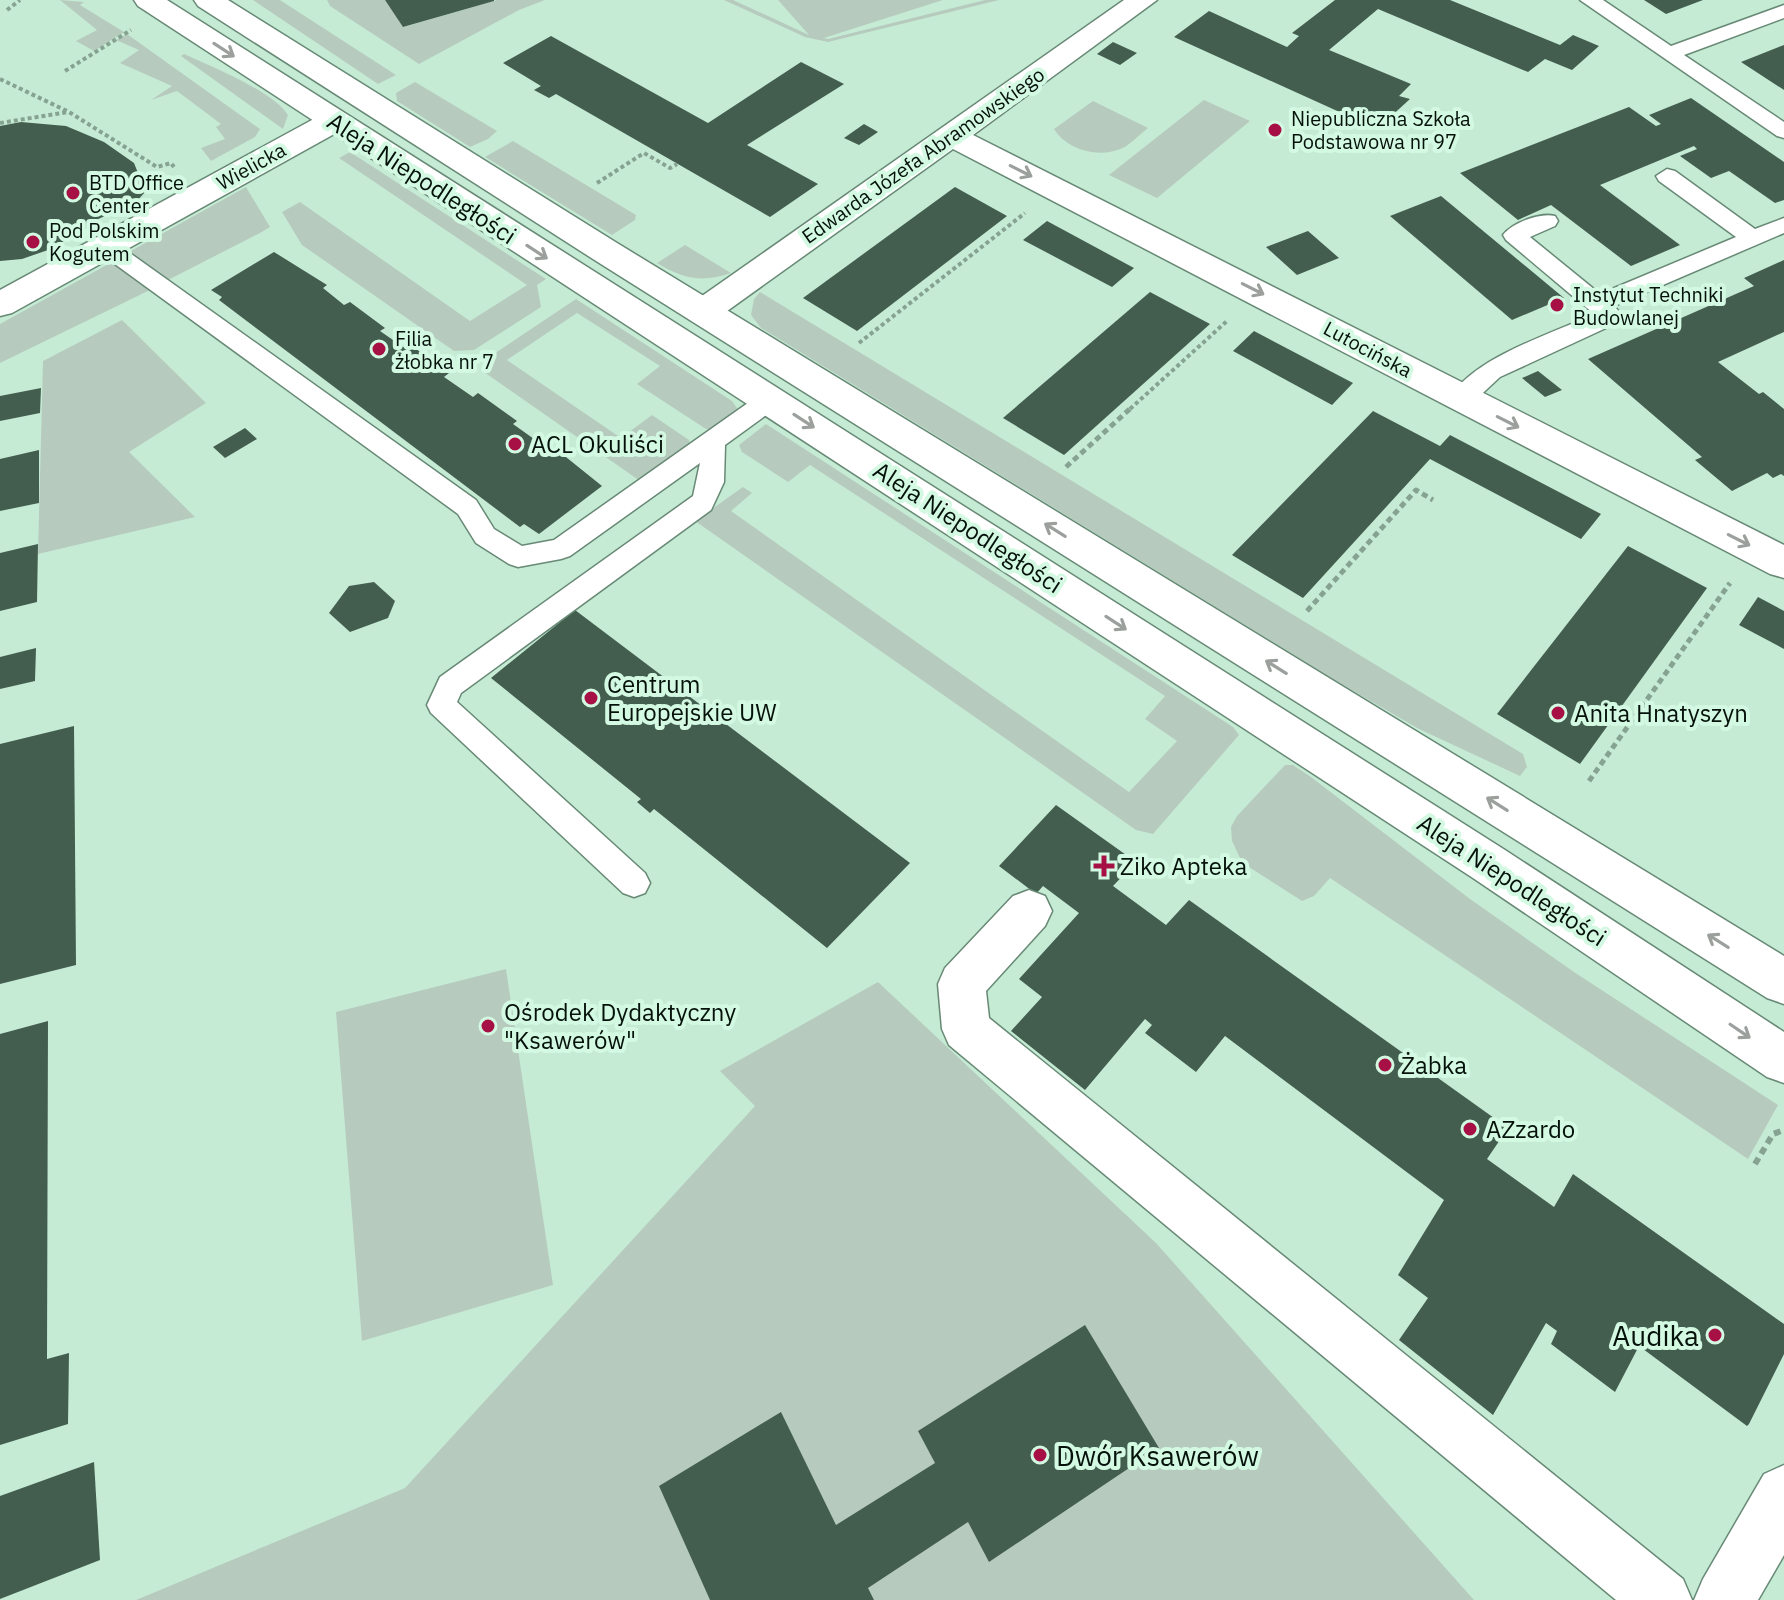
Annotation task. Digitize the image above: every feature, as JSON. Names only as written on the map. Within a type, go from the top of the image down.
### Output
[{"type":"main road","name":"Aleja Niepodległości","points":[[208,0],[1784,982]]},
{"type":"main road","name":"Edwarda Józefa Abramowskiego","points":[[704,311],[1143,0]]},
{"type":"main road","name":"Aleja Niepodległości","points":[[140,14],[334,121],[771,399],[1476,855],[1784,1060]]},
{"type":"main road","name":"Wielicka","points":[[0,305],[334,121]]},
{"type":"main road","name":"Lutocińska","points":[[951,136],[1784,563]]},
{"type":"main road","points":[[1029,911],[962,984],[966,1029],[1662,1600]]},
{"type":"main road","points":[[1734,1596],[1784,1494]]},
{"type":"lane","points":[[1590,0],[1784,132]]},
{"type":"lane","points":[[1669,54],[1784,11]]},
{"type":"lane","points":[[1667,176],[1752,238]]},
{"type":"lane","points":[[1462,398],[1491,371],[1611,316],[1514,235],[1547,221]]},
{"type":"lane","points":[[1597,304],[1784,225]]},
{"type":"lane","points":[[105,246],[467,507],[485,536],[518,557],[561,549],[712,445],[771,399]]},
{"type":"lane","points":[[634,883],[441,705],[450,685],[702,503],[710,492],[712,445]]},
{"type":"path","points":[[7,10],[20,0]]},
{"type":"path","points":[[65,71],[140,14]]},
{"type":"path","points":[[0,79],[69,112],[157,167],[171,163],[177,172]]},
{"type":"path","points":[[0,123],[69,112]]},
{"type":"path","points":[[597,183],[644,153],[670,168],[677,164]]},
{"type":"path","points":[[859,343],[1026,213]]},
{"type":"path","points":[[1066,467],[1228,320]]},
{"type":"path","points":[[1307,611],[1416,490],[1433,500]]},
{"type":"path","points":[[1589,781],[1738,572]]},
{"type":"path","points":[[1755,1164],[1773,1134],[1784,1130]]},
{"type":"green space","points":[[60,0],[84,2],[80,5],[124,32],[94,51],[76,41],[97,30]]},
{"type":"green space","points":[[253,0],[280,0],[396,75],[378,84]]},
{"type":"green space","points":[[327,0],[385,0],[404,27],[497,0],[545,0],[519,10],[419,64],[330,6]]},
{"type":"green space","points":[[724,0],[733,0],[809,35],[778,0],[943,0],[824,38],[828,39],[985,0],[999,0],[828,42],[805,37]]},
{"type":"green space","points":[[127,34],[260,129],[255,137],[211,161],[201,148],[225,139],[216,127],[221,124],[177,91],[151,100],[172,86],[120,63],[139,50],[116,40]]},
{"type":"green space","points":[[184,54],[269,97],[288,115],[283,129],[181,56]]},
{"type":"green space","points":[[415,82],[497,131],[470,147],[397,101],[396,93]]},
{"type":"green space","points":[[1204,100],[1250,121],[1157,198],[1109,175]]},
{"type":"green space","points":[[1093,101],[1148,128],[1126,146],[1114,151],[1094,152],[1075,147],[1054,129]]},
{"type":"green space","points":[[513,141],[636,215],[635,220],[612,235],[485,157]]},
{"type":"green space","points":[[350,152],[546,279],[537,285],[541,307],[474,350],[454,351],[302,245],[282,212],[300,202],[470,321],[527,285],[339,158]]},
{"type":"green space","points":[[246,187],[270,227],[260,233],[168,280],[129,252]]},
{"type":"green space","points":[[685,245],[731,273],[693,278],[657,263]]},
{"type":"green space","points":[[112,262],[150,290],[0,363],[0,324]]},
{"type":"green space","points":[[760,292],[1523,754],[1527,767],[1520,776],[1419,729],[761,328],[751,315],[754,299]]},
{"type":"green space","points":[[576,299],[732,401],[737,408],[735,412],[711,429],[706,429],[637,384],[660,366],[577,313],[507,360],[621,438],[652,415],[689,440],[690,445],[640,481],[484,372],[485,360]]},
{"type":"green space","points":[[122,320],[206,403],[129,452],[195,517],[38,554],[43,361]]},
{"type":"green space","points":[[766,424],[1233,727],[1239,735],[1153,834],[1136,830],[695,521],[743,487],[752,493],[731,511],[1129,792],[1177,741],[1145,719],[1165,696],[810,465],[788,482],[742,452],[739,445]]},
{"type":"green space","points":[[1285,765],[1293,765],[1311,777],[1470,899],[1574,972],[1778,1105],[1748,1159],[1330,878],[1314,896],[1302,901],[1249,867],[1241,860],[1232,841],[1231,827],[1237,816]]},
{"type":"green space","points":[[506,969],[553,1285],[362,1341],[336,1012]]},
{"type":"green space","points":[[878,982],[1156,1243],[1474,1600],[136,1600],[405,1488],[755,1106],[720,1071]]},
{"type":"building","points":[[385,0],[494,0],[494,1],[403,27]]},
{"type":"building","points":[[1335,0],[1450,0],[1560,45],[1573,35],[1599,46],[1572,70],[1545,59],[1528,72],[1378,9],[1329,50],[1411,84],[1399,96],[1410,99],[1377,129],[1174,37],[1209,11],[1287,47],[1299,36],[1292,33]]},
{"type":"building","points":[[1644,0],[1703,0],[1666,14]]},
{"type":"building","points":[[551,36],[708,123],[801,62],[844,84],[747,145],[818,184],[770,217],[556,94],[549,98],[534,90],[541,86],[503,63]]},
{"type":"building","points":[[1113,42],[1137,53],[1120,65],[1097,54]]},
{"type":"building","points":[[1784,45],[1784,90],[1741,62]]},
{"type":"building","points":[[1691,98],[1784,162],[1784,200],[1775,203],[1729,171],[1711,178],[1680,156],[1697,149],[1694,146],[1600,185],[1680,245],[1631,266],[1551,205],[1518,220],[1460,173],[1629,107],[1656,126],[1661,124],[1649,115]]},
{"type":"building","name":"BTD Office Center","points":[[21,122],[66,126],[104,142],[134,163],[138,173],[145,174],[146,191],[136,202],[96,220],[99,222],[48,250],[22,259],[0,261],[0,126]]},
{"type":"building","points":[[864,124],[878,132],[859,145],[844,138]]},
{"type":"building","points":[[955,187],[1007,216],[857,331],[803,298]]},
{"type":"building","points":[[1441,196],[1564,298],[1512,320],[1390,216]]},
{"type":"building","points":[[1047,221],[1134,268],[1112,287],[1023,240]]},
{"type":"building","points":[[1308,231],[1339,258],[1297,275],[1266,247]]},
{"type":"building","points":[[274,252],[327,285],[323,288],[344,305],[350,302],[385,328],[380,331],[406,349],[412,346],[449,373],[444,377],[473,397],[478,393],[517,421],[513,424],[541,444],[546,441],[602,486],[539,534],[524,524],[520,527],[219,300],[222,297],[211,290]]},
{"type":"building","points":[[1784,260],[1784,332],[1718,362],[1784,409],[1784,476],[1781,474],[1773,478],[1767,473],[1732,491],[1695,460],[1702,457],[1588,359],[1754,286],[1744,278]]},
{"type":"building","points":[[1150,292],[1210,324],[1064,455],[1003,418]]},
{"type":"building","points":[[1254,331],[1353,383],[1332,405],[1233,351]]},
{"type":"building","points":[[1538,371],[1562,390],[1545,397],[1522,378]]},
{"type":"building","points":[[41,388],[40,413],[0,421],[0,396]]},
{"type":"building","points":[[1373,411],[1440,446],[1450,435],[1601,514],[1581,539],[1430,459],[1303,598],[1232,555]]},
{"type":"building","points":[[245,428],[257,439],[225,458],[213,447]]},
{"type":"building","points":[[39,450],[39,503],[0,511],[0,459]]},
{"type":"building","points":[[38,544],[37,602],[0,611],[0,553]]},
{"type":"building","points":[[1628,546],[1707,588],[1580,764],[1497,714]]},
{"type":"building","points":[[374,582],[395,601],[388,618],[350,632],[329,613],[349,586]]},
{"type":"building","points":[[1758,597],[1784,611],[1784,649],[1739,625]]},
{"type":"building","points":[[575,610],[910,863],[827,948],[654,809],[650,813],[637,802],[641,799],[491,678]]},
{"type":"building","points":[[36,648],[35,681],[0,689],[0,657]]},
{"type":"building","points":[[74,726],[76,965],[0,984],[0,744]]},
{"type":"building","points":[[1056,805],[1136,862],[1113,886],[1166,925],[1189,900],[1508,1128],[1487,1159],[1554,1207],[1573,1174],[1784,1324],[1784,1354],[1749,1424],[1747,1426],[1639,1346],[1615,1392],[1551,1344],[1557,1331],[1546,1323],[1493,1415],[1399,1340],[1428,1298],[1398,1275],[1444,1200],[1225,1036],[1196,1072],[1145,1033],[1152,1025],[1145,1019],[1085,1090],[1011,1031],[1042,997],[1019,979],[1079,913],[1043,886],[1036,894],[999,866]]},
{"type":"building","points":[[48,1021],[47,1359],[69,1353],[68,1424],[0,1445],[0,1034]]},
{"type":"building","name":"Dwór Ksawerów","points":[[1085,1325],[1159,1448],[989,1562],[968,1522],[868,1588],[874,1600],[710,1600],[659,1486],[781,1412],[836,1525],[935,1463],[918,1431]]},
{"type":"building","points":[[94,1462],[100,1560],[0,1599],[0,1496]]},
{"type":"place","name":"Niepubliczna Szkoła Podstawowa nr 97","points":[[1275,130]]},
{"type":"place","name":"BTD Office Center","points":[[73,193]]},
{"type":"place","name":"Pod Polskim Kogutem","points":[[33,242]]},
{"type":"place","name":"Instytut Techniki Budowlanej","points":[[1557,305]]},
{"type":"place","name":"Filia żłobka nr 7","points":[[379,349]]},
{"type":"place","name":"ACL Okuliści","points":[[515,444]]},
{"type":"place","name":"Centrum Europejskie UW","points":[[591,698]]},
{"type":"place","name":"Anita Hnatyszyn","points":[[1558,713]]},
{"type":"place","name":"Ziko Apteka","points":[[1104,866]]},
{"type":"place","name":"Ośrodek Dydaktyczny \"Ksawerów\"","points":[[488,1026]]},
{"type":"place","name":"Żabka","points":[[1385,1065]]},
{"type":"place","name":"AZzardo","points":[[1470,1129]]},
{"type":"place","name":"Audika","points":[[1715,1335]]},
{"type":"place","name":"Dwór Ksawerów","points":[[1040,1455]]}]
